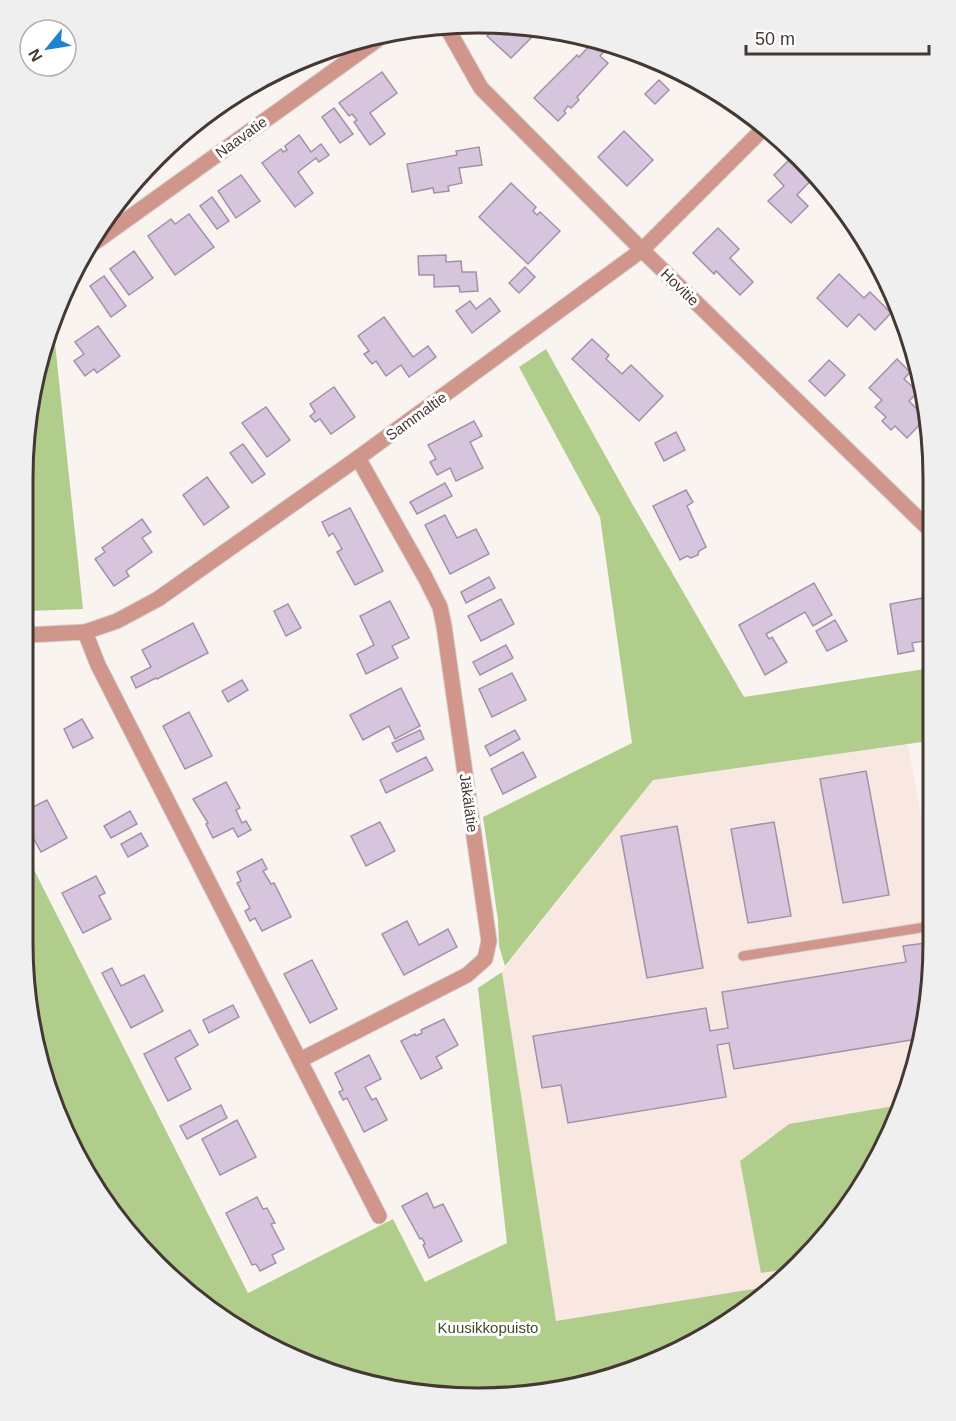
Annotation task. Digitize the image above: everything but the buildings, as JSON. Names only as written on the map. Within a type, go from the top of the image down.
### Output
[{"type":"street","name":"Hovitie","points":[[450,34],[481,88],[642,250],[923,523]]},
{"type":"street","name":"Naavatie","points":[[106,235],[367,47]]},
{"type":"street","name":"Sammaltie","points":[[33,635],[85,632],[117,621],[158,600],[358,458],[642,250],[759,133]]},
{"type":"street","name":"Jäkälätie","points":[[300,1060],[466,975],[485,959],[489,941],[440,607],[358,458]]},
{"type":"street","points":[[85,632],[104,676],[379,1216]]},
{"type":"lane","points":[[743,956],[923,927]]},
{"type":"shaded area","points":[[908,744],[923,826],[923,943],[919,1001],[908,1058],[877,1140],[863,1166],[831,1214],[793,1258],[749,1296],[675,1342],[628,1361],[563,1369],[502,972],[653,780]]},
{"type":"green space","points":[[55,342],[83,609],[33,611],[34,449],[42,391]]},
{"type":"green space","points":[[546,349],[744,697],[923,669],[923,742],[653,780],[505,966],[499,946],[498,920],[483,817],[632,743],[600,517],[519,367]]},
{"type":"green space","name":"Kuusikkopuisto","points":[[33,868],[248,1293],[393,1219],[425,1282],[507,1243],[478,988],[502,972],[556,1321],[759,1288],[725,1313],[675,1342],[621,1364],[593,1373],[536,1384],[478,1388],[420,1384],[391,1379],[363,1373],[308,1354],[255,1328],[207,1296],[185,1278],[163,1258],[125,1214],[93,1166],[67,1113],[48,1058],[37,1001],[33,943]]},
{"type":"green space","points":[[891,1106],[863,1166],[831,1214],[779,1270],[761,1273],[740,1161],[789,1124]]}]
